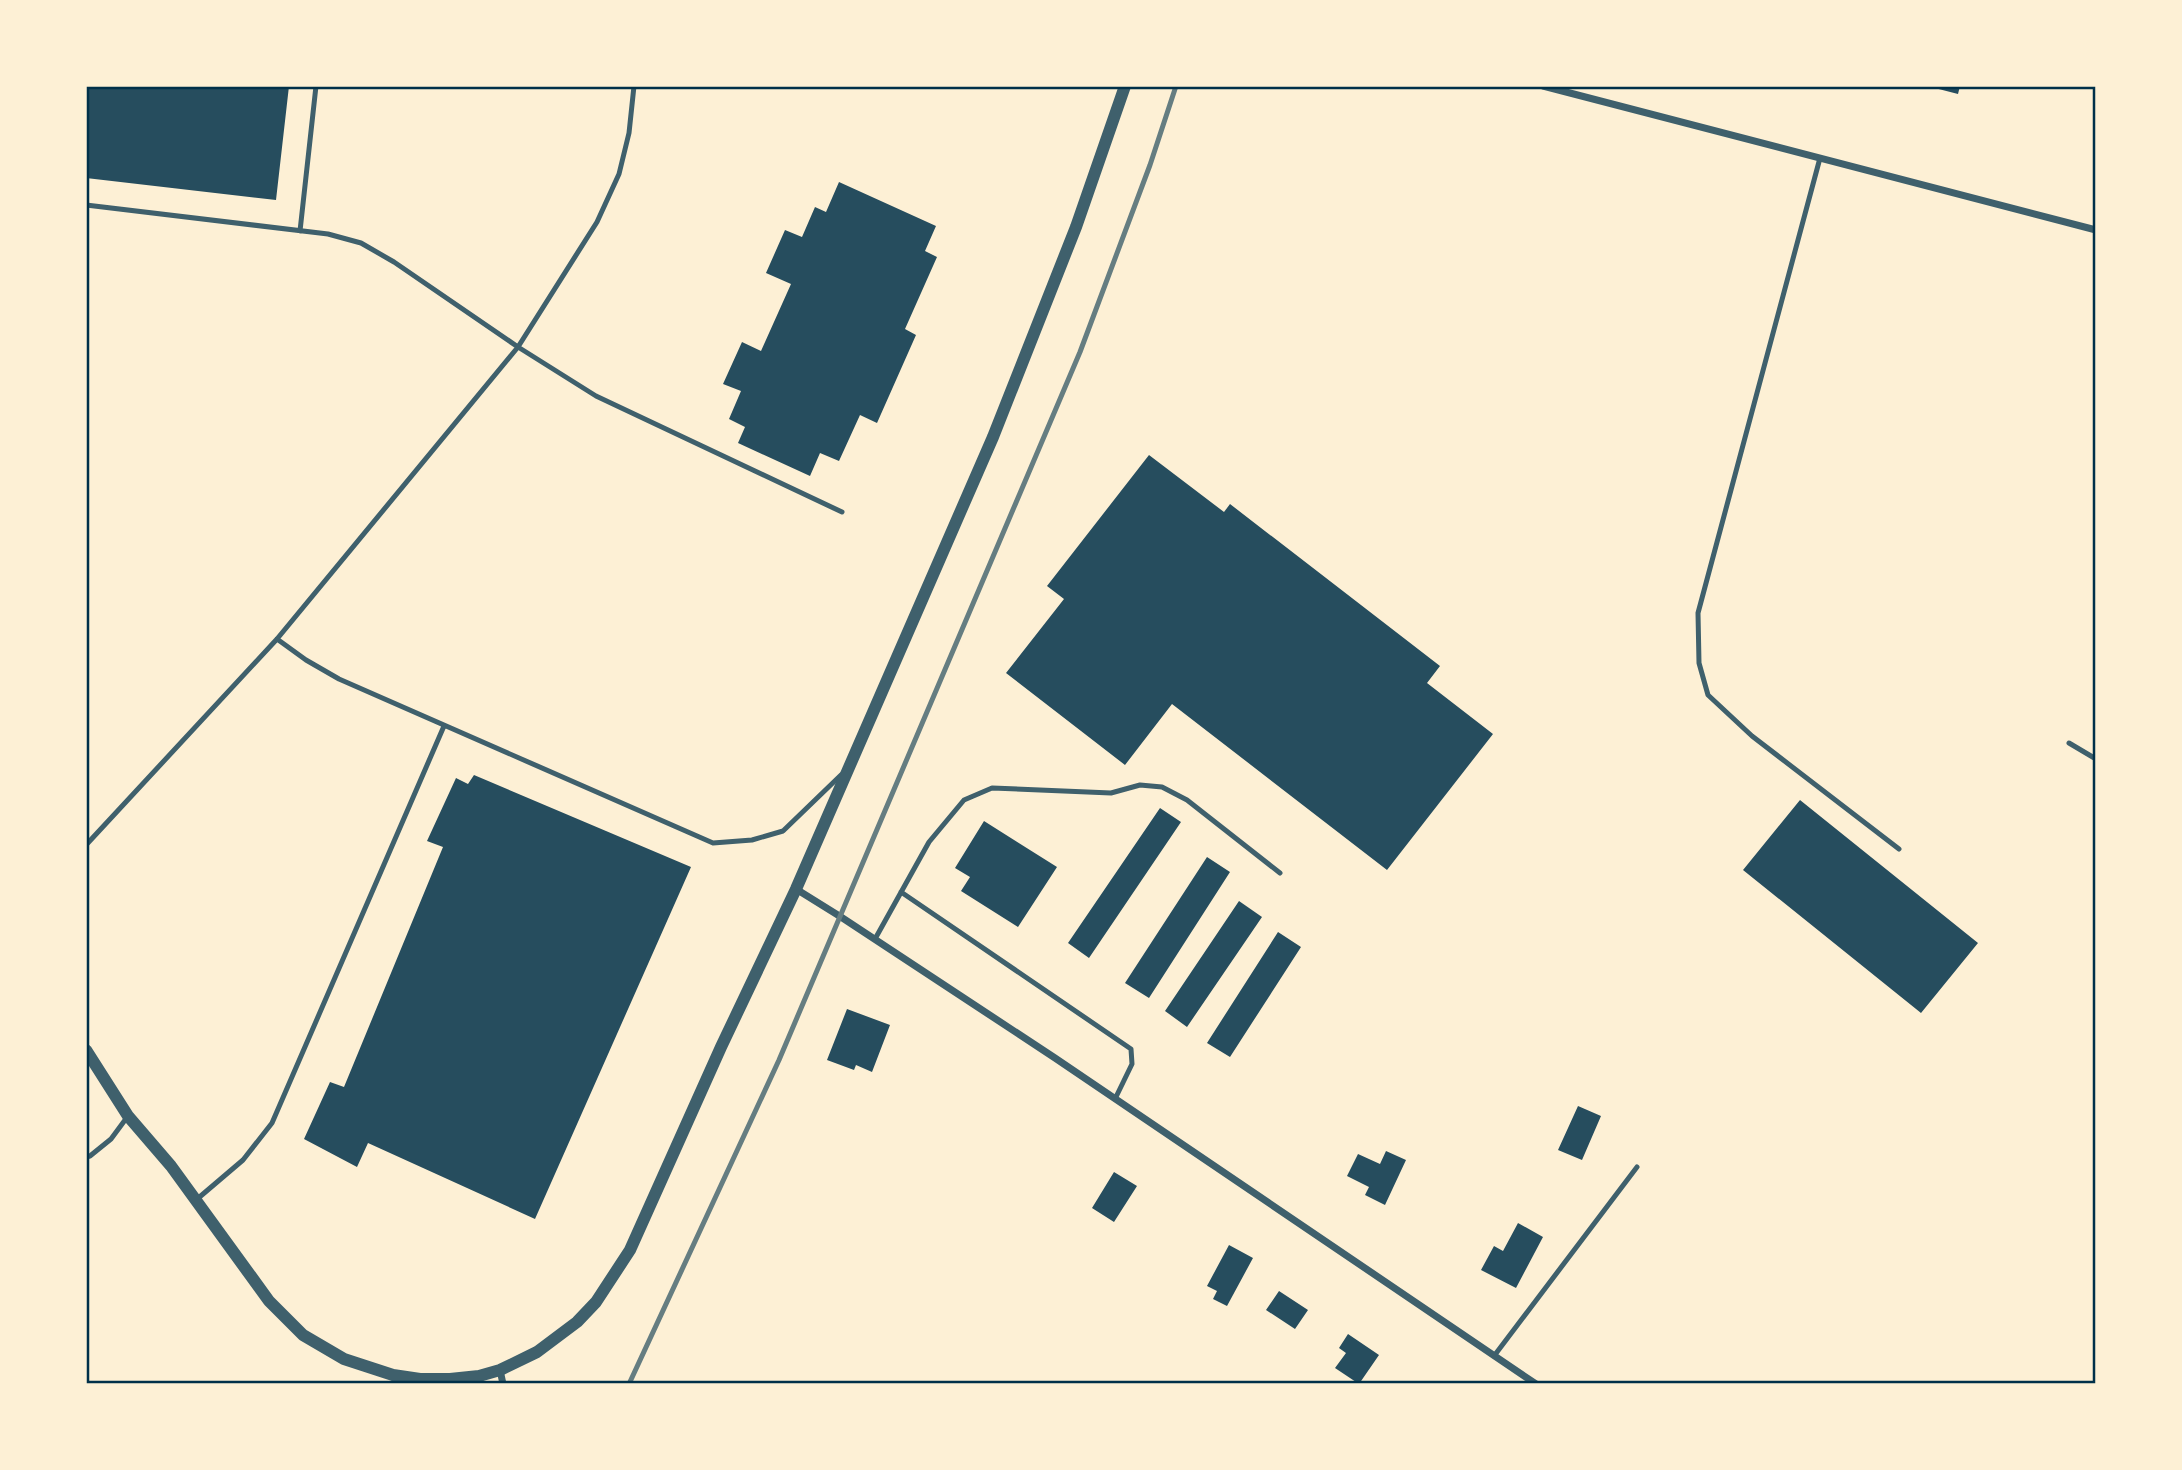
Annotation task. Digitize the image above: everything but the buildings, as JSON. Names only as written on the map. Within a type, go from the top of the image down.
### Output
[{"type":"street","points":[[86,1050],[128,1116],[171,1166],[269,1301],[303,1335],[344,1359],[393,1375],[420,1379],[479,1376],[500,1370],[537,1352],[577,1322],[615,1276],[644,1222],[721,1047],[796,889],[993,437],[1076,227],[1125,86]]},
{"type":"street","points":[[1543,86],[2096,230]]},
{"type":"street","points":[[796,889],[1115,1099],[1536,1384]]},
{"type":"street","points":[[500,1370],[503,1384]]},
{"type":"lane","points":[[300,231],[316,86]]},
{"type":"lane","points":[[86,845],[277,639],[518,347],[597,222],[619,174],[629,133],[634,86]]},
{"type":"lane","points":[[1819,158],[1698,613],[1699,663],[1708,695],[1752,736],[1899,849]]},
{"type":"lane","points":[[86,205],[328,234],[361,243],[394,262],[596,397],[842,513]]},
{"type":"lane","points":[[277,639],[339,679],[713,843],[752,840],[783,831],[848,767]]},
{"type":"lane","points":[[196,1200],[243,1160],[272,1123],[444,726]]},
{"type":"lane","points":[[2069,743],[2096,759]]},
{"type":"lane","points":[[875,939],[929,842],[964,800],[992,788],[1037,792],[1111,793],[1140,785],[1162,787],[1187,800],[1280,873]]},
{"type":"lane","points":[[901,892],[1130,1049],[1132,1065],[1115,1099]]},
{"type":"lane","points":[[86,1157],[111,1139],[128,1116]]},
{"type":"lane","points":[[1494,1356],[1637,1167]]},
{"type":"railway","points":[[629,1384],[779,1060],[1080,352],[1150,165],[1176,86]]}]
